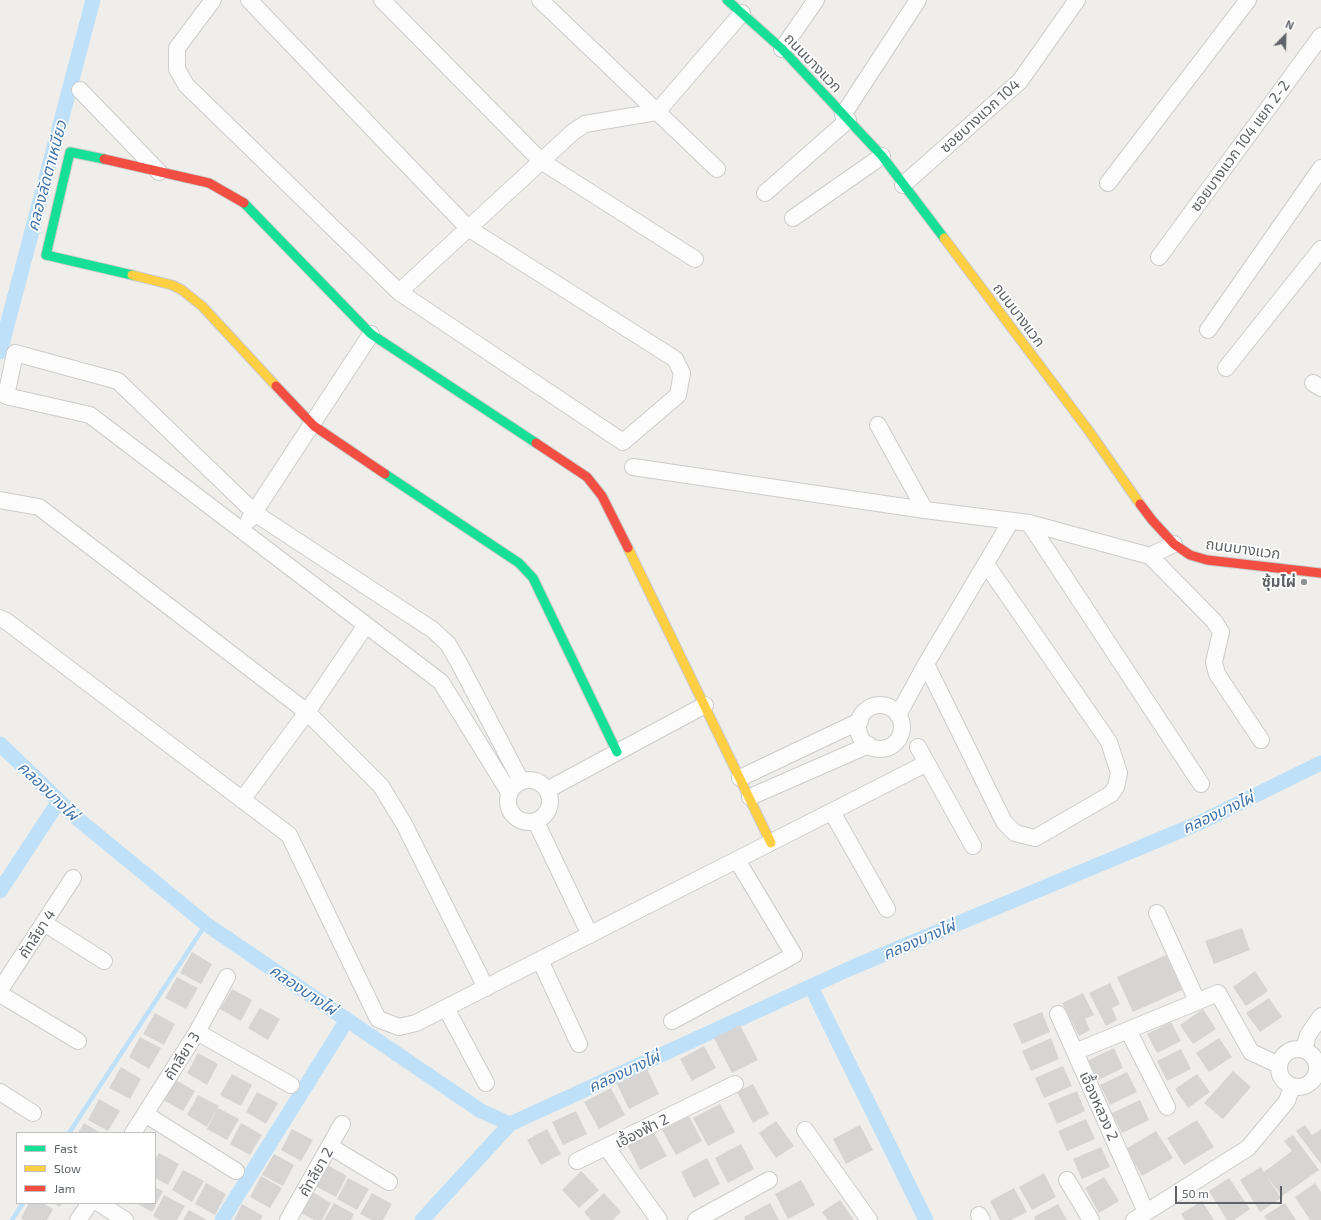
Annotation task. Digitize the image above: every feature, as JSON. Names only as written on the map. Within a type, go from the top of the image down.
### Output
[{"type":"street","points":[[213,0],[177,48],[177,69],[186,85],[399,292],[623,442],[678,395],[682,373],[675,359],[468,228],[249,0]]},
{"type":"street","points":[[382,0],[541,161],[695,260]]},
{"type":"street","points":[[540,0],[717,169]]},
{"type":"street","name":"ถนนบางแวก","points":[[728,0],[782,49],[882,156],[902,185],[1084,425],[1152,520],[1174,544],[1190,555],[1206,560],[1321,574]]},
{"type":"street","points":[[782,49],[816,0]]},
{"type":"street","points":[[765,193],[846,118],[918,0]]},
{"type":"street","name":"ซอยบางแวก 104","points":[[902,185],[1020,81],[1077,0]]},
{"type":"street","points":[[1108,182],[1248,0]]},
{"type":"street","points":[[399,292],[573,132],[585,124],[657,112],[742,13]]},
{"type":"street","name":"ซอยบางแวก 104 แยก 2-2","points":[[1159,257],[1321,36]]},
{"type":"street","points":[[80,90],[159,172]]},
{"type":"street","points":[[617,752],[533,578],[519,562],[312,424],[202,306],[182,290],[172,285],[46,256],[70,152],[210,183],[244,203],[371,334],[587,477],[602,496],[750,797],[771,843]]},
{"type":"street","points":[[793,218],[882,156]]},
{"type":"street","points":[[1208,330],[1321,168]]},
{"type":"street","points":[[1226,368],[1321,249]]},
{"type":"street","points":[[242,531],[371,334]]},
{"type":"street","points":[[509,792],[441,682],[90,415],[6,396],[15,353],[118,381],[254,512],[438,635],[448,644],[459,663],[521,781]]},
{"type":"street","points":[[878,425],[925,510]]},
{"type":"street","points":[[633,467],[925,510],[1029,523],[1150,556],[1214,621],[1221,632],[1214,662],[1217,674],[1261,740]]},
{"type":"street","points":[[0,500],[40,507],[307,712],[381,786],[404,824],[486,988]]},
{"type":"street","points":[[898,715],[926,664],[1011,521]]},
{"type":"street","points":[[1029,523],[1201,784]]},
{"type":"street","points":[[1150,556],[1174,544]]},
{"type":"street","points":[[926,664],[1004,822],[1015,833],[1035,838],[1111,794],[1116,787],[1119,773],[1109,742],[986,564]]},
{"type":"street","points":[[0,618],[6,621],[289,835],[378,1019],[399,1027],[416,1024],[927,763]]},
{"type":"street","points":[[242,800],[307,712],[366,625]]},
{"type":"street","points":[[547,790],[705,705]]},
{"type":"street","points":[[750,797],[869,745],[883,748],[896,742],[902,728],[898,715],[887,706],[880,705],[867,709],[860,721],[860,734],[869,745]]},
{"type":"street","points":[[740,778],[860,721]]},
{"type":"street","points":[[918,747],[973,846]]},
{"type":"street","points":[[521,781],[536,781],[547,790],[550,802],[549,808],[542,819],[536,822],[522,822],[515,818],[508,806],[509,792],[521,781]]},
{"type":"street","points":[[832,812],[887,909]]},
{"type":"street","points":[[536,822],[590,935]]},
{"type":"street","points":[[672,1020],[794,955],[737,860]]},
{"type":"street","name":"คัทลียา 4","points":[[0,990],[74,878]]},
{"type":"street","points":[[1157,913],[1197,1001]]},
{"type":"street","points":[[44,923],[104,961]]},
{"type":"street","points":[[540,960],[579,1044]]},
{"type":"street","name":"คัทลียา 3","points":[[134,1132],[198,1032],[227,977]]},
{"type":"street","name":"เอื้องหลวง 2","points":[[1140,1216],[1075,1052],[1218,993],[1251,1052],[1279,1065]]},
{"type":"street","points":[[0,994],[78,1041]]},
{"type":"street","points":[[446,1008],[486,1083]]},
{"type":"street","points":[[1058,1014],[1075,1052]]},
{"type":"street","points":[[1304,1049],[1308,1035],[1321,1016]]},
{"type":"street","points":[[1128,1030],[1167,1107]]},
{"type":"street","points":[[198,1032],[291,1085]]},
{"type":"street","points":[[1304,1049],[1314,1056],[1317,1062],[1319,1075],[1304,1086],[1292,1086],[1281,1077],[1279,1065],[1281,1058],[1291,1050],[1304,1049]]},
{"type":"street","name":"เอื้องฟ้า 2","points":[[659,1220],[607,1148],[735,1084]]},
{"type":"street","points":[[1140,1216],[1248,1148],[1287,1101],[1292,1086]]},
{"type":"street","points":[[0,1092],[33,1113]]},
{"type":"street","points":[[145,1114],[236,1171]]},
{"type":"street","name":"คัทลียา 2","points":[[288,1220],[331,1147],[342,1124]]},
{"type":"street","points":[[805,1130],[868,1220]]},
{"type":"street","points":[[331,1147],[389,1182]]},
{"type":"street","points":[[577,1161],[607,1148]]},
{"type":"street","points":[[696,1220],[770,1180]]},
{"type":"street","points":[[1067,1180],[1091,1220]]},
{"type":"street","points":[[78,1220],[89,1204]]},
{"type":"street","points":[[101,1204],[125,1220]]},
{"type":"building","points":[[1242,928],[1250,950],[1214,964],[1205,941]]},
{"type":"building","points":[[192,952],[212,964],[201,984],[180,973]]},
{"type":"building","points":[[1166,955],[1182,990],[1133,1012],[1117,977]]},
{"type":"building","points":[[1255,971],[1268,991],[1246,1006],[1233,987]]},
{"type":"building","points":[[177,977],[198,988],[186,1009],[165,998]]},
{"type":"building","points":[[1110,983],[1120,1004],[1112,1008],[1117,1020],[1106,1026],[1089,993]]},
{"type":"building","points":[[232,989],[252,1000],[241,1021],[220,1009]]},
{"type":"building","points":[[1083,993],[1094,1015],[1085,1019],[1090,1030],[1079,1036],[1062,1003]]},
{"type":"building","points":[[1269,998],[1282,1017],[1260,1032],[1246,1013]]},
{"type":"building","points":[[260,1008],[280,1019],[268,1040],[248,1028]]},
{"type":"building","points":[[1203,1009],[1216,1029],[1193,1044],[1180,1025]]},
{"type":"building","points":[[1042,1012],[1050,1032],[1022,1044],[1013,1024]]},
{"type":"building","points":[[155,1013],[175,1024],[164,1045],[143,1034]]},
{"type":"building","points":[[1171,1022],[1181,1041],[1157,1053],[1147,1034]]},
{"type":"building","points":[[740,1025],[758,1060],[732,1073],[714,1038]]},
{"type":"building","points":[[140,1037],[161,1048],[149,1069],[129,1057]]},
{"type":"building","points":[[1051,1038],[1059,1059],[1031,1071],[1022,1051]]},
{"type":"building","points":[[1219,1038],[1232,1057],[1209,1072],[1196,1053]]},
{"type":"building","points":[[704,1046],[716,1068],[692,1081],[680,1059]]},
{"type":"building","points":[[1114,1048],[1123,1068],[1096,1081],[1087,1061]]},
{"type":"building","points":[[1181,1049],[1191,1069],[1167,1081],[1157,1061]]},
{"type":"building","points":[[198,1053],[218,1064],[207,1085],[187,1073]]},
{"type":"building","points":[[1063,1066],[1072,1086],[1044,1098],[1035,1078]]},
{"type":"building","points":[[121,1067],[141,1079],[130,1099],[109,1088]]},
{"type":"building","points":[[647,1069],[659,1094],[629,1109],[617,1084]]},
{"type":"building","points":[[1233,1071],[1251,1087],[1223,1119],[1204,1103]]},
{"type":"building","points":[[1127,1072],[1137,1092],[1110,1105],[1100,1085]]},
{"type":"building","points":[[232,1074],[252,1085],[241,1106],[220,1095]]},
{"type":"building","points":[[1197,1074],[1210,1092],[1188,1108],[1175,1089]]},
{"type":"building","points":[[174,1079],[195,1091],[183,1111],[163,1100]]},
{"type":"building","points":[[753,1084],[769,1114],[753,1123],[737,1092]]},
{"type":"building","points":[[611,1088],[625,1115],[599,1129],[584,1102]]},
{"type":"building","points":[[1077,1091],[1085,1111],[1057,1124],[1048,1103]]},
{"type":"building","points":[[257,1092],[278,1103],[266,1124],[246,1112]]},
{"type":"building","points":[[198,1095],[219,1106],[207,1127],[187,1115]]},
{"type":"building","points":[[99,1099],[120,1111],[108,1131],[88,1120]]},
{"type":"building","points":[[1140,1100],[1149,1120],[1122,1133],[1112,1113]]},
{"type":"building","points":[[720,1104],[735,1132],[708,1146],[693,1118]]},
{"type":"building","points":[[218,1108],[239,1119],[227,1140],[207,1129]]},
{"type":"building","points":[[576,1111],[587,1134],[563,1145],[552,1122]]},
{"type":"building","points":[[689,1116],[702,1141],[676,1155],[662,1130]]},
{"type":"building","points":[[1086,1119],[1095,1139],[1067,1151],[1058,1131]]},
{"type":"building","points":[[1197,1120],[1214,1147],[1184,1165],[1167,1138]]},
{"type":"building","points":[[776,1121],[794,1146],[776,1158],[759,1133]]},
{"type":"building","points":[[84,1123],[99,1132],[79,1132]]},
{"type":"building","points":[[241,1123],[262,1135],[250,1155],[230,1144]]},
{"type":"building","points":[[860,1125],[873,1150],[846,1164],[833,1139]]},
{"type":"building","points":[[1305,1125],[1312,1135],[1321,1129],[1321,1164],[1296,1131]]},
{"type":"building","points":[[292,1129],[313,1140],[301,1161],[281,1150]]},
{"type":"building","points":[[547,1129],[561,1154],[541,1165],[527,1140]]},
{"type":"building","points":[[653,1131],[667,1156],[640,1170],[627,1144]]},
{"type":"building","points":[[1156,1131],[1173,1158],[1142,1176],[1126,1149]]},
{"type":"building","points":[[1293,1135],[1319,1170],[1282,1196],[1266,1175],[1281,1198],[1260,1212],[1240,1180],[1261,1167],[1264,1172],[1292,1151],[1284,1141]]},
{"type":"building","points":[[741,1144],[754,1169],[728,1183],[715,1158]]},
{"type":"building","points":[[1101,1147],[1110,1167],[1082,1179],[1073,1159]]},
{"type":"building","points":[[159,1153],[179,1164],[168,1185],[156,1179],[156,1158]]},
{"type":"building","points":[[274,1154],[294,1165],[283,1186],[262,1175]]},
{"type":"building","points":[[707,1158],[720,1184],[694,1198],[681,1172]]},
{"type":"building","points":[[327,1165],[347,1176],[336,1197],[315,1186]]},
{"type":"building","points":[[183,1170],[204,1181],[192,1202],[172,1190]]},
{"type":"building","points":[[581,1171],[599,1190],[579,1208],[562,1190]]},
{"type":"building","points":[[1044,1173],[1056,1197],[1032,1210],[1019,1187]]},
{"type":"building","points":[[261,1176],[282,1188],[270,1208],[250,1197]]},
{"type":"building","points":[[1104,1177],[1119,1201],[1099,1213],[1085,1188]]},
{"type":"building","points":[[348,1178],[369,1189],[357,1210],[337,1199]]},
{"type":"building","points":[[1229,1178],[1250,1209],[1234,1220],[1227,1220],[1209,1191]]},
{"type":"building","points":[[801,1180],[815,1205],[788,1219],[775,1194]]},
{"type":"building","points":[[206,1183],[226,1194],[215,1215],[195,1204]]},
{"type":"building","points":[[1315,1183],[1321,1192],[1321,1220],[1310,1220],[1295,1197]]},
{"type":"building","points":[[156,1188],[163,1191],[152,1212],[138,1204],[156,1204]]},
{"type":"building","points":[[1014,1188],[1027,1212],[1011,1220],[1000,1220],[990,1201]]},
{"type":"building","points":[[311,1191],[331,1203],[322,1220],[314,1220],[299,1212]]},
{"type":"building","points":[[372,1193],[392,1204],[383,1220],[372,1220],[360,1214]]},
{"type":"building","points":[[604,1193],[621,1212],[613,1220],[591,1220],[584,1212]]},
{"type":"building","points":[[164,1195],[185,1206],[177,1220],[160,1220],[153,1216]]},
{"type":"building","points":[[840,1200],[854,1220],[828,1220],[822,1212]]},
{"type":"building","points":[[1202,1201],[1214,1220],[1185,1220],[1181,1214]]},
{"type":"building","points":[[334,1203],[354,1214],[351,1220],[324,1220]]},
{"type":"building","points":[[770,1203],[779,1220],[745,1220],[744,1217]]},
{"type":"building","points":[[1285,1203],[1296,1220],[1267,1220],[1264,1216]]},
{"type":"building","points":[[28,1204],[45,1204],[53,1209],[47,1220],[24,1220],[21,1218]]},
{"type":"building","points":[[55,1204],[62,1204],[60,1207]]},
{"type":"building","points":[[242,1204],[263,1216],[260,1220],[234,1220]]},
{"type":"building","points":[[1058,1204],[1067,1220],[1035,1220],[1034,1217]]},
{"type":"building","points":[[189,1210],[207,1220],[183,1220]]},
{"type":"waterway","name":"คลองลัดตาเหนียว","points":[[0,352],[93,0]]},
{"type":"waterway","name":"คลองบางไผ่","points":[[0,744],[79,820],[206,924],[481,1111],[510,1124],[851,968],[1199,823],[1321,763]]},
{"type":"waterway","points":[[0,891],[59,801]]},
{"type":"waterway","points":[[70,1132],[206,924]]},
{"type":"waterway","points":[[811,987],[926,1220]]},
{"type":"waterway","points":[[222,1220],[347,1020]]},
{"type":"waterway","points":[[422,1220],[510,1124]]},
{"type":"waterway","points":[[12,1220],[22,1204]]},
{"type":"traffic: fast","points":[[727,0],[782,49],[882,156],[944,238]]},
{"type":"traffic: fast","points":[[104,159],[70,152],[46,255],[132,275]]},
{"type":"traffic: fast","points":[[244,203],[371,334],[536,443]]},
{"type":"traffic: fast","points":[[385,474],[519,563],[533,578],[617,752]]},
{"type":"traffic: slow","points":[[944,238],[1089,431],[1140,504]]},
{"type":"traffic: slow","points":[[132,275],[172,285],[182,290],[202,306],[276,386]]},
{"type":"traffic: slow","points":[[628,548],[771,843]]},
{"type":"traffic: jam","points":[[104,159],[209,183],[244,203]]},
{"type":"traffic: jam","points":[[276,386],[314,426],[385,474]]},
{"type":"traffic: jam","points":[[536,443],[587,477],[602,496],[628,548]]},
{"type":"traffic: jam","points":[[1140,504],[1152,520],[1174,544],[1190,555],[1207,560],[1321,573]]},
{"type":"place","name":"ซุ้มไผ่","points":[[1304,582]]}]
